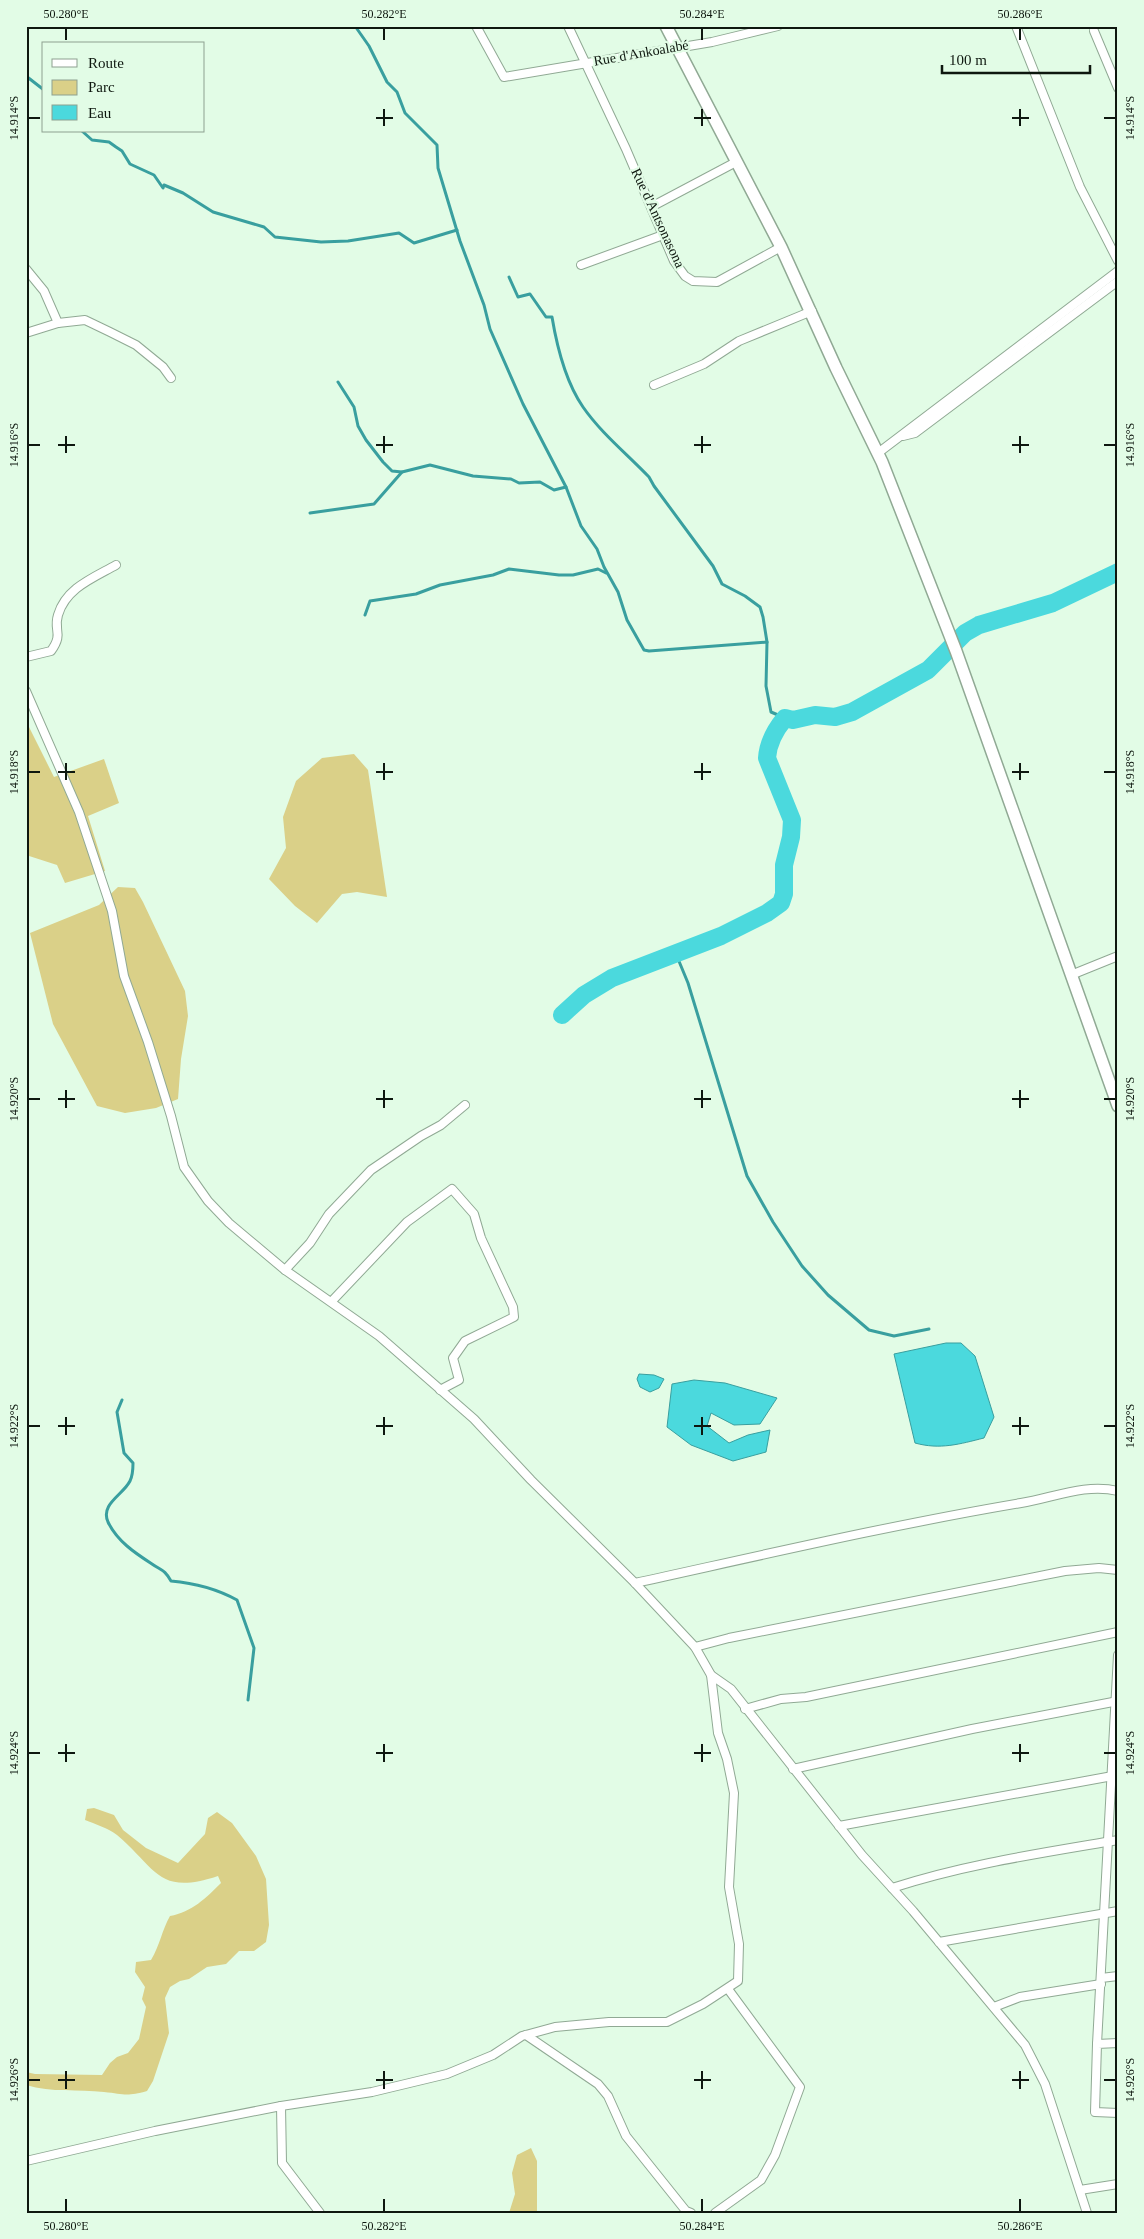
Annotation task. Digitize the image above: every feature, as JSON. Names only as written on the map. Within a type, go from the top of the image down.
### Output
[{"type":"street","name":"Rue d'Ankoalabé","points":[[476,26],[504,77],[678,46],[712,42],[778,26]]},
{"type":"street","name":"Rue d'Antsonasona","points":[[568,26],[674,260],[685,276],[693,281],[717,282],[782,247]]},
{"type":"street","points":[[666,26],[782,247],[836,368],[878,453],[956,651],[1118,1106]]},
{"type":"street","points":[[1016,26],[1080,187],[1118,261]]},
{"type":"street","points":[[1094,31],[1118,88]]},
{"type":"street","points":[[651,207],[736,162]]},
{"type":"street","points":[[581,265],[663,235]]},
{"type":"street","points":[[26,269],[44,291],[58,323]]},
{"type":"street","points":[[961,394],[1118,271]]},
{"type":"street","points":[[878,453],[1118,282]]},
{"type":"street","points":[[654,385],[704,364],[739,341],[812,311]]},
{"type":"street","points":[[26,333],[58,323],[85,320],[136,345],[172,378]]},
{"type":"street","points":[[26,657],[51,651],[59,640],[57,615],[72,590],[116,565]]},
{"type":"street","points":[[26,690],[79,812],[109,902],[124,976],[148,1042],[184,1166],[208,1200],[228,1223],[285,1270],[332,1301],[379,1336],[474,1419],[530,1480],[635,1583],[695,1647],[711,1675],[718,1733],[727,1759],[734,1793],[729,1887],[739,1944],[738,1981],[728,1989],[667,2022],[600,2022],[556,2027],[526,2035],[494,2055],[447,2074],[372,2092],[281,2106],[155,2131],[26,2161]]},
{"type":"street","points":[[1071,975],[1118,956]]},
{"type":"street","points":[[285,1270],[310,1243],[329,1214],[371,1170],[421,1136],[441,1126],[465,1104]]},
{"type":"street","points":[[332,1301],[407,1222],[452,1189],[474,1214],[481,1238],[512,1307],[514,1316],[465,1340],[453,1358],[459,1380],[440,1390]]},
{"type":"street","points":[[635,1583],[848,1536],[1024,1503],[1085,1488],[1118,1491]]},
{"type":"street","points":[[695,1647],[729,1638],[1065,1571],[1099,1568],[1118,1570]]},
{"type":"street","points":[[745,1709],[781,1699],[806,1697],[1118,1632]]},
{"type":"street","points":[[1118,1655],[1114,1775],[1107,1842],[1095,2112],[1118,2113]]},
{"type":"street","points":[[711,1675],[731,1689],[839,1826],[1025,2045],[1045,2084],[1087,2213]]},
{"type":"street","points":[[793,1768],[972,1729],[1116,1701]]},
{"type":"street","points":[[839,1826],[1114,1775]]},
{"type":"street","points":[[892,1888],[977,1864],[1118,1840]]},
{"type":"street","points":[[939,1942],[1118,1911]]},
{"type":"street","points":[[994,2007],[1020,1997],[1118,1976]]},
{"type":"street","points":[[715,2213],[761,2180],[775,2155],[800,2087],[728,1989]]},
{"type":"street","points":[[526,2035],[598,2084],[608,2096],[626,2136],[686,2211],[691,2213]]},
{"type":"street","points":[[1097,2044],[1118,2042]]},
{"type":"street","points":[[281,2106],[282,2162],[320,2213]]},
{"type":"street","points":[[1080,2190],[1118,2184]]},
{"type":"green space","points":[[26,721],[54,777],[104,759],[119,803],[88,816],[105,871],[65,883],[57,865],[26,855]]},
{"type":"green space","points":[[354,754],[368,770],[387,897],[357,892],[342,894],[317,923],[295,906],[269,879],[286,848],[283,817],[296,781],[322,758]]},
{"type":"green space","points":[[118,887],[135,888],[143,902],[185,991],[188,1016],[181,1059],[178,1099],[156,1108],[125,1113],[97,1106],[53,1024],[30,933],[99,905]]},
{"type":"green space","points":[[94,1808],[114,1815],[123,1830],[146,1848],[178,1863],[205,1834],[208,1818],[217,1812],[232,1823],[256,1856],[266,1879],[269,1925],[266,1942],[254,1951],[239,1951],[226,1964],[207,1967],[189,1979],[180,1981],[170,1987],[165,1998],[169,2033],[153,2081],[147,2091],[134,2094],[55,2090],[26,2085],[26,2072],[35,2074],[102,2075],[110,2063],[117,2057],[128,2053],[139,2039],[146,2007],[142,1999],[145,1987],[135,1972],[136,1962],[151,1960],[170,1916],[192,1908],[221,1883],[218,1876],[183,1883],[170,1881],[160,1876],[117,1835],[106,1828],[85,1820],[87,1809]]},
{"type":"green space","points":[[531,2148],[537,2161],[537,2212],[509,2213],[515,2194],[512,2173],[517,2155]]},
{"type":"water","points":[[946,1343],[961,1343],[975,1356],[994,1417],[984,1438],[941,1446],[915,1443],[894,1354]]},
{"type":"water","points":[[639,1374],[654,1375],[664,1379],[659,1388],[650,1392],[640,1387],[637,1379]]},
{"type":"water","points":[[694,1380],[725,1383],[777,1398],[760,1424],[734,1425],[711,1413],[707,1426],[729,1443],[748,1435],[770,1430],[766,1452],[733,1461],[691,1445],[667,1427],[672,1384]]},
{"type":"waterway","points":[[355,26],[369,46],[387,82],[397,92],[405,113],[437,145],[438,168],[460,241],[484,305],[490,329],[523,404],[566,487],[581,526],[597,549],[604,567],[618,592],[627,620],[644,650],[767,642],[766,686],[771,712],[785,718]]},
{"type":"waterway","points":[[26,76],[42,88]]},
{"type":"waterway","points":[[83,132],[92,140],[109,142],[122,151],[130,164],[154,175],[163,188],[164,185],[183,193],[213,212],[264,227],[275,237],[321,242],[348,241],[399,233],[414,243],[457,230]]},
{"type":"waterway","points":[[509,277],[518,297],[530,294],[546,317],[552,317],[556,340],[571,386],[590,417],[649,477],[713,566],[722,584],[745,596],[760,607],[767,642]]},
{"type":"waterway","points":[[338,382],[354,407],[358,426],[366,440],[392,471],[402,472],[430,465],[473,476],[511,479],[519,483],[540,482],[554,490],[566,487]]},
{"type":"waterway","points":[[310,513],[374,504],[402,472]]},
{"type":"waterway","points":[[365,615],[370,601],[416,594],[440,585],[493,575],[509,569],[559,575],[573,575],[598,569],[606,573]]},
{"type":"waterway","points":[[562,1015],[584,995],[612,978],[721,936],[767,913],[781,903],[784,894],[784,865],[791,837],[792,820],[767,758],[773,737],[785,718],[793,720],[815,715],[835,717],[852,712],[928,670],[965,633],[979,625],[1053,603],[1118,572]]},
{"type":"waterway","points":[[676,954],[688,983],[747,1176],[773,1222],[802,1266],[828,1295],[869,1330],[894,1336],[929,1329]]},
{"type":"waterway","points":[[122,1400],[117,1412],[124,1453],[133,1463],[133,1472],[127,1486],[113,1500],[107,1510],[108,1522],[116,1535],[127,1546],[163,1571],[171,1581],[205,1587],[237,1600],[254,1648],[248,1700]]}]
